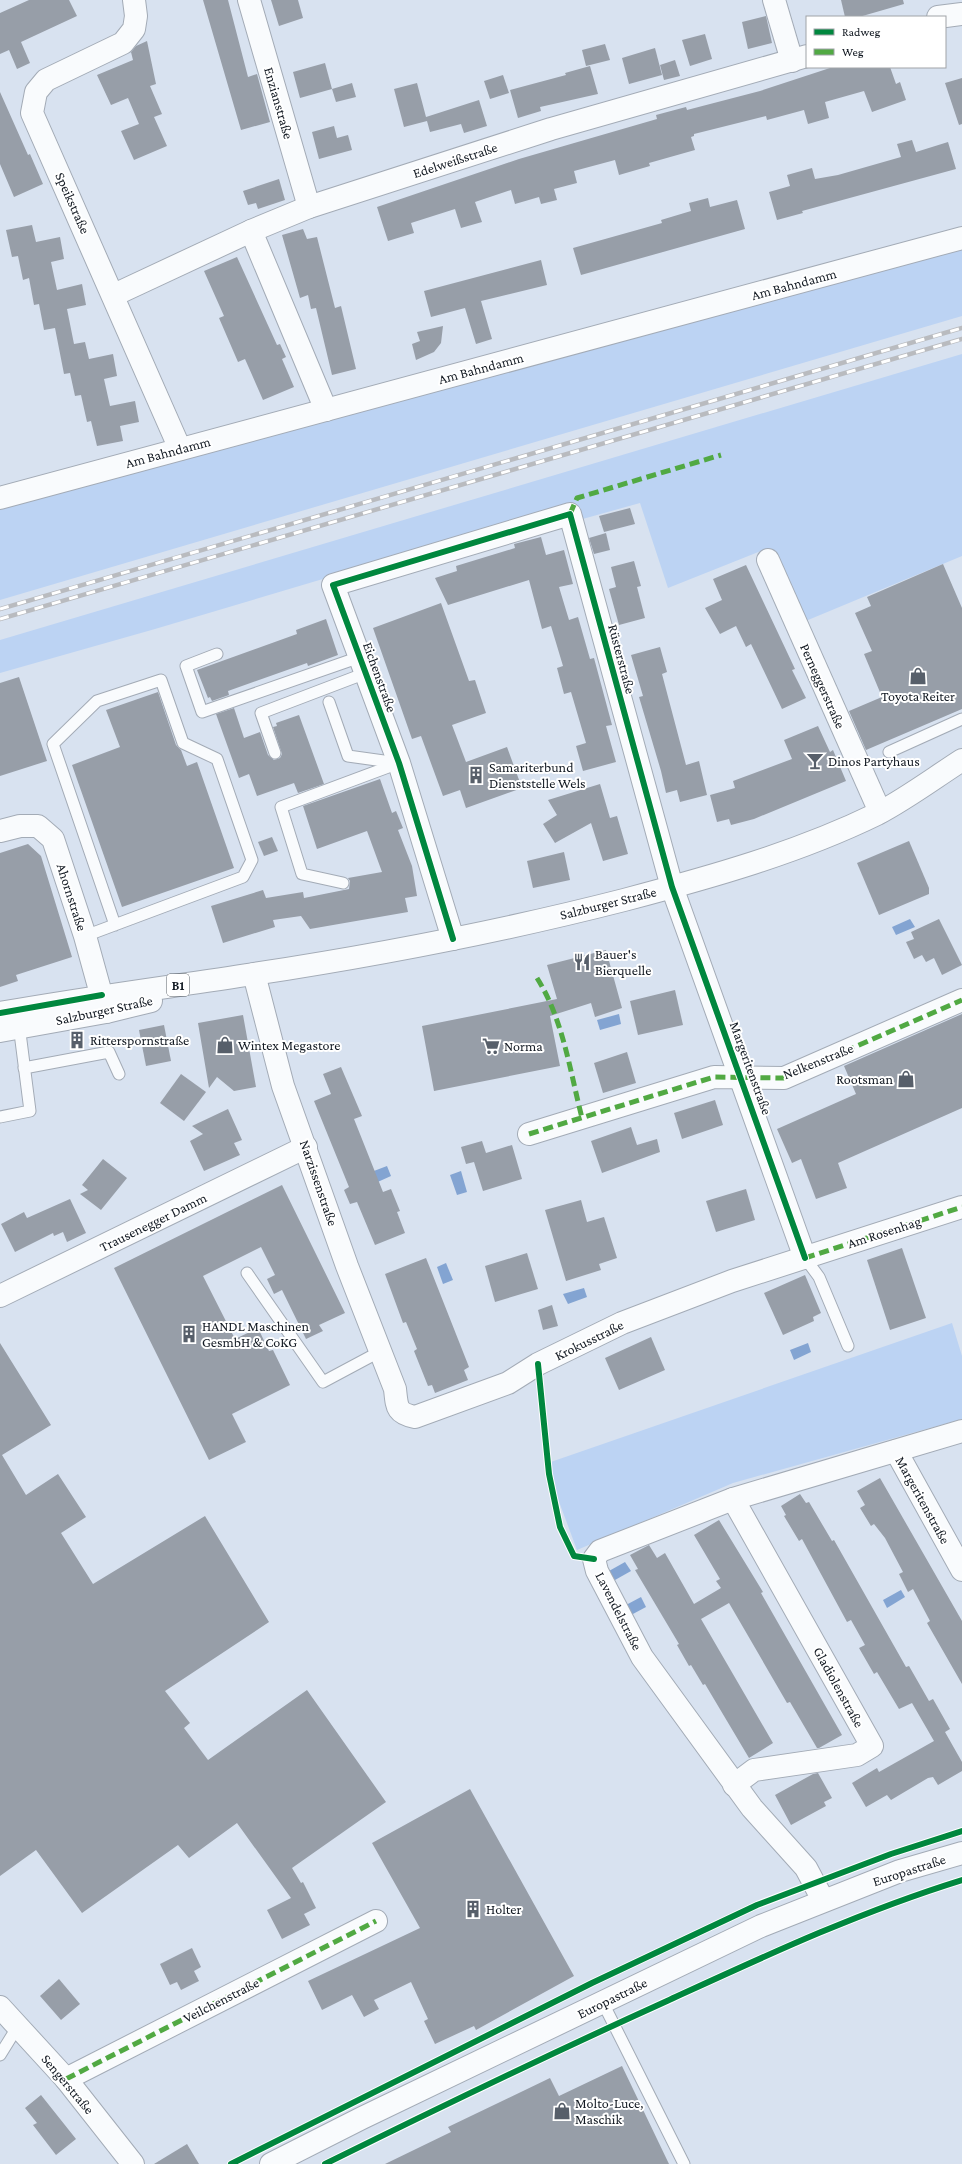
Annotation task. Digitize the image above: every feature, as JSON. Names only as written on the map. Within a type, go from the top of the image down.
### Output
[{"type":"street","name":"Speikstraße","points":[[134,0],[136,16],[134,29],[123,43],[46,80],[36,92],[32,113],[114,295],[180,449]]},
{"type":"street","name":"Enzianstraße","points":[[249,0],[309,207]]},
{"type":"street","points":[[774,0],[800,58]]},
{"type":"street","points":[[946,16],[962,14]]},
{"type":"street","name":"Edelweißstraße","points":[[114,295],[251,231],[309,207],[551,129],[800,58]]},
{"type":"street","points":[[251,231],[326,410]]},
{"type":"street","name":"Am Bahndamm","points":[[0,498],[962,238]]},
{"type":"street","name":"Rüsterstraße","points":[[495,537],[570,514],[672,887]]},
{"type":"street","name":"Eichenstraße","points":[[453,939],[399,763],[334,585],[495,537]]},
{"type":"street","name":"Perneggerstraße","points":[[768,560],[880,812]]},
{"type":"street","name":"Salzburger Straße","points":[[9,1021],[104,1004],[254,974],[453,939],[580,911],[672,887],[743,867],[821,839],[880,812],[962,760]]},
{"type":"street","name":"Ahornstraße","points":[[0,831],[20,826],[38,826],[53,839],[85,936],[104,1004]]},
{"type":"street","name":"Margeritenstraße","points":[[672,887],[742,1077],[805,1258]]},
{"type":"street","name":"Narzissenstraße","points":[[254,974],[284,1086],[347,1266],[395,1389]]},
{"type":"street","name":"Nelkenstraße","points":[[529,1134],[714,1077],[784,1078],[962,1000]]},
{"type":"street","name":"Trausenegger Damm","points":[[0,1296],[306,1147]]},
{"type":"street","name":"Am Rosenhag","points":[[805,1258],[962,1207]]},
{"type":"street","name":"Krokusstraße","points":[[395,1389],[397,1407],[404,1415],[415,1417],[508,1383],[538,1364],[622,1323],[732,1281],[805,1258]]},
{"type":"street","name":"Lavendelstraße","points":[[823,1900],[806,1868],[752,1808],[734,1785],[642,1657],[597,1571],[594,1559],[600,1551],[733,1500],[962,1431]]},
{"type":"street","name":"Margeritenstraße","points":[[896,1451],[962,1570]]},
{"type":"street","name":"Gladiolenstraße","points":[[733,1500],[872,1746],[857,1755],[754,1770],[734,1785]]},
{"type":"street","name":"Europastraße","points":[[271,2164],[362,2118],[761,1926],[823,1900],[900,1871],[962,1853]]},
{"type":"street","name":"Veilchenstraße","points":[[66,2078],[376,1921]]},
{"type":"street","name":"Sengerstraße","points":[[0,2007],[66,2078],[133,2164]]},
{"type":"lane","points":[[217,654],[186,666],[202,712],[363,665]]},
{"type":"lane","points":[[275,753],[261,713],[363,665]]},
{"type":"lane","points":[[85,936],[115,925],[243,877],[252,860],[217,759],[183,743],[161,680],[97,701],[53,744],[115,925]]},
{"type":"lane","points":[[329,702],[348,756],[399,763]]},
{"type":"lane","points":[[889,752],[962,719]]},
{"type":"lane","points":[[343,884],[302,874],[281,807],[399,763]]},
{"type":"lane","points":[[0,1117],[30,1111],[24,1068],[9,1021]]},
{"type":"lane","points":[[24,1068],[110,1052],[119,1074]]},
{"type":"lane","points":[[805,1258],[819,1277],[848,1346]]},
{"type":"lane","points":[[247,1273],[323,1382],[381,1351]]},
{"type":"lane","points":[[603,2003],[684,2164]]},
{"type":"lane","points":[[0,2055],[18,2026]]},
{"type":"shaded area","points":[[962,243],[962,316],[0,600],[0,501]]},
{"type":"shaded area","points":[[962,354],[962,556],[796,625],[766,549],[668,588],[640,503],[579,520],[575,504],[155,629],[0,673],[0,640]]},
{"type":"shaded area","points":[[910,919],[915,927],[896,935],[892,927]]},
{"type":"shaded area","points":[[619,1014],[621,1024],[600,1030],[597,1020]]},
{"type":"shaded area","points":[[387,1166],[391,1176],[371,1185],[366,1174]]},
{"type":"shaded area","points":[[461,1171],[467,1192],[457,1195],[450,1175]]},
{"type":"shaded area","points":[[446,1263],[453,1280],[443,1284],[437,1267]]},
{"type":"shaded area","points":[[584,1288],[587,1297],[568,1304],[563,1294]]},
{"type":"shaded area","points":[[952,1323],[962,1356],[962,1419],[733,1483],[577,1550],[545,1464]]},
{"type":"shaded area","points":[[808,1343],[811,1352],[794,1360],[790,1350]]},
{"type":"shaded area","points":[[625,1562],[631,1571],[615,1580],[609,1571]]},
{"type":"shaded area","points":[[901,1590],[905,1597],[887,1608],[883,1600]]},
{"type":"shaded area","points":[[641,1597],[646,1607],[631,1615],[626,1605]]},
{"type":"building","points":[[29,0],[69,0],[77,16],[21,42],[30,63],[17,69],[9,50],[0,54],[0,13]]},
{"type":"building","points":[[203,0],[228,0],[248,77],[257,74],[270,122],[241,130]]},
{"type":"building","points":[[271,0],[298,0],[303,18],[279,26]]},
{"type":"building","points":[[841,0],[903,0],[904,4],[862,16],[845,16]]},
{"type":"building","points":[[766,16],[772,43],[748,49],[742,22]]},
{"type":"building","points":[[705,34],[712,59],[690,66],[682,40]]},
{"type":"building","points":[[147,41],[156,84],[150,86],[162,114],[154,117],[167,146],[134,160],[121,131],[139,124],[128,98],[111,105],[97,75],[133,60],[131,52],[136,46]]},
{"type":"building","points":[[605,44],[610,60],[586,66],[582,50]]},
{"type":"building","points":[[655,48],[662,75],[629,84],[622,58]]},
{"type":"building","points":[[675,60],[680,76],[664,80],[660,65]]},
{"type":"building","points":[[325,63],[332,89],[300,98],[293,72]]},
{"type":"building","points":[[590,66],[598,94],[540,107],[541,111],[518,118],[510,90],[566,75],[565,73]]},
{"type":"building","points":[[830,68],[890,68],[896,84],[900,82],[906,100],[872,112],[864,91],[825,102],[829,118],[808,124],[804,110],[767,120],[766,116],[694,134],[694,136],[691,137],[695,150],[649,163],[650,166],[619,175],[615,160],[574,171],[577,183],[554,189],[557,200],[541,204],[539,197],[515,204],[511,190],[475,202],[482,222],[461,228],[455,209],[411,223],[414,233],[388,241],[377,207],[519,159],[657,119],[656,115],[686,107],[687,110],[760,91]]},
{"type":"building","points":[[503,75],[509,93],[490,99],[484,81]]},
{"type":"building","points":[[962,78],[962,124],[959,125],[945,83]]},
{"type":"building","points":[[352,83],[356,97],[336,102],[332,89]]},
{"type":"building","points":[[417,83],[426,117],[479,100],[487,126],[464,133],[461,124],[430,132],[427,121],[404,127],[394,89]]},
{"type":"building","points":[[0,92],[28,155],[30,154],[43,184],[14,197],[0,164]]},
{"type":"building","points":[[334,126],[337,138],[348,135],[352,150],[319,159],[312,132]]},
{"type":"building","points":[[912,140],[916,152],[948,142],[956,169],[802,211],[803,213],[777,220],[769,192],[790,186],[787,175],[812,168],[815,179],[838,175],[901,157],[897,144]]},
{"type":"building","points":[[279,179],[285,200],[258,209],[256,203],[248,205],[243,191]]},
{"type":"building","points":[[708,198],[710,207],[737,200],[745,229],[581,275],[573,248],[662,223],[661,220],[691,211],[689,203]]},
{"type":"building","points":[[32,225],[36,242],[60,237],[64,259],[51,262],[57,290],[82,284],[86,305],[67,309],[74,344],[85,342],[89,359],[113,354],[117,376],[104,379],[110,406],[135,401],[139,422],[120,426],[123,441],[97,446],[91,421],[87,422],[81,395],[75,396],[70,373],[64,374],[55,328],[44,330],[39,304],[34,305],[29,278],[23,280],[18,256],[12,257],[6,230]]},
{"type":"building","points":[[303,229],[307,239],[317,237],[335,308],[341,306],[356,369],[332,375],[316,308],[311,309],[308,295],[300,298],[282,235]]},
{"type":"building","points":[[237,257],[277,345],[280,344],[286,357],[282,359],[294,387],[263,400],[245,359],[238,362],[219,318],[224,316],[204,271]]},
{"type":"building","points":[[541,260],[547,285],[481,301],[492,339],[476,344],[465,308],[431,317],[424,291]]},
{"type":"building","points":[[443,326],[441,343],[434,352],[416,360],[412,344],[420,341],[417,332]]},
{"type":"building","points":[[630,508],[635,524],[604,532],[599,516]]},
{"type":"building","points":[[606,533],[610,550],[594,554],[589,538]]},
{"type":"building","points":[[541,537],[546,555],[564,550],[573,584],[559,587],[569,620],[578,617],[590,659],[594,658],[612,725],[606,726],[616,762],[583,771],[576,746],[586,743],[571,692],[564,694],[557,668],[563,666],[551,626],[542,629],[529,580],[448,605],[435,578],[457,571],[456,566],[515,548],[514,544]]},
{"type":"building","points":[[634,561],[641,586],[637,587],[645,618],[619,625],[609,589],[616,587],[611,567]]},
{"type":"building","name":"Toyota Reiter","points":[[943,564],[962,608],[962,709],[866,750],[849,711],[882,697],[864,654],[872,651],[855,613],[871,606],[867,597]]},
{"type":"building","points":[[746,565],[795,669],[792,670],[806,698],[782,709],[751,644],[746,647],[736,626],[720,634],[705,608],[722,600],[713,579]]},
{"type":"building","points":[[441,603],[469,681],[475,680],[486,713],[452,725],[466,762],[507,747],[522,788],[466,808],[460,790],[443,796],[421,736],[412,739],[373,628]]},
{"type":"building","points":[[326,619],[338,655],[308,666],[307,663],[228,691],[229,695],[212,701],[210,697],[208,698],[197,670],[297,634],[296,630]]},
{"type":"building","points":[[660,647],[667,672],[662,674],[686,765],[699,761],[707,795],[680,802],[677,790],[666,793],[639,697],[643,696],[631,655]]},
{"type":"building","points":[[19,677],[47,761],[0,776],[0,683]]},
{"type":"building","points":[[158,692],[176,745],[181,750],[187,766],[197,762],[234,868],[122,907],[72,765],[120,747],[106,710]]},
{"type":"building","points":[[234,708],[244,738],[260,732],[268,755],[274,760],[280,758],[282,754],[273,727],[277,726],[276,723],[299,715],[324,784],[298,793],[294,783],[257,796],[249,774],[239,778],[216,714]]},
{"type":"building","points":[[818,726],[830,752],[833,750],[846,781],[754,819],[731,825],[729,819],[717,822],[710,795],[735,788],[733,781],[792,759],[784,740]]},
{"type":"building","points":[[380,779],[392,813],[396,811],[403,828],[398,830],[412,866],[417,896],[405,898],[408,912],[310,929],[301,916],[273,920],[275,927],[223,943],[211,906],[263,890],[266,898],[303,892],[304,898],[349,889],[350,881],[348,878],[382,872],[367,831],[317,849],[303,806]]},
{"type":"building","points":[[600,784],[610,818],[617,816],[628,854],[603,861],[591,823],[555,843],[543,824],[557,815],[548,800]]},
{"type":"building","points":[[272,837],[278,851],[264,856],[258,842]]},
{"type":"building","points":[[909,841],[929,888],[929,894],[879,915],[857,863]]},
{"type":"building","points":[[28,844],[41,856],[72,957],[16,975],[18,981],[0,987],[0,853]]},
{"type":"building","points":[[564,852],[570,880],[533,888],[527,861]]},
{"type":"building","points":[[939,919],[962,965],[942,975],[934,958],[926,962],[922,955],[914,959],[906,942],[914,939],[911,932]]},
{"type":"building","name":"Norma","points":[[606,950],[622,1008],[595,1017],[591,1003],[550,1016],[560,1066],[434,1091],[422,1026],[557,999],[547,965]]},
{"type":"building","points":[[675,990],[683,1025],[638,1035],[630,1001]]},
{"type":"building","name":"Rootsman","points":[[962,1014],[962,1108],[838,1163],[847,1188],[816,1199],[801,1159],[792,1163],[777,1129],[856,1094],[844,1066]]},
{"type":"building","name":"Wintex Megastore","points":[[243,1015],[256,1087],[234,1091],[217,1077],[209,1088],[198,1023]]},
{"type":"building","points":[[164,1025],[171,1061],[146,1066],[139,1030]]},
{"type":"building","points":[[627,1052],[636,1083],[603,1093],[594,1063]]},
{"type":"building","points":[[341,1067],[362,1116],[354,1119],[383,1192],[391,1189],[400,1211],[397,1212],[405,1233],[375,1245],[357,1202],[350,1204],[344,1190],[349,1187],[314,1101],[331,1094],[323,1074]]},
{"type":"building","points":[[181,1074],[206,1092],[184,1121],[160,1103]]},
{"type":"building","points":[[715,1100],[723,1125],[682,1139],[674,1113]]},
{"type":"building","points":[[228,1109],[242,1140],[234,1143],[240,1155],[204,1171],[190,1141],[203,1134],[192,1126]]},
{"type":"building","points":[[631,1127],[637,1145],[657,1139],[660,1152],[602,1173],[591,1141]]},
{"type":"building","points":[[482,1141],[486,1153],[512,1145],[522,1179],[483,1191],[474,1162],[466,1164],[461,1147]]},
{"type":"building","points":[[103,1159],[127,1178],[101,1210],[80,1194],[88,1190],[82,1185]]},
{"type":"building","name":"HANDL Maschinen GesmbH & CoKG","points":[[282,1185],[345,1313],[319,1325],[323,1331],[306,1339],[282,1290],[274,1294],[267,1279],[275,1275],[261,1247],[203,1276],[235,1339],[258,1328],[269,1351],[273,1350],[290,1385],[232,1414],[246,1442],[209,1460],[114,1268]]},
{"type":"building","points":[[746,1189],[755,1220],[716,1232],[706,1201]]},
{"type":"building","points":[[70,1199],[86,1233],[67,1242],[63,1232],[54,1236],[53,1233],[15,1252],[1,1224],[24,1212],[27,1218]]},
{"type":"building","points":[[581,1200],[587,1222],[604,1217],[617,1258],[599,1264],[601,1270],[566,1281],[545,1210]]},
{"type":"building","points":[[902,1248],[926,1318],[890,1330],[867,1260]]},
{"type":"building","points":[[527,1253],[538,1289],[495,1302],[485,1266]]},
{"type":"building","points":[[426,1258],[469,1367],[464,1370],[468,1380],[435,1393],[432,1385],[428,1386],[414,1351],[417,1349],[406,1322],[403,1323],[385,1274]]},
{"type":"building","points":[[805,1275],[821,1313],[813,1317],[814,1321],[783,1335],[764,1293]]},
{"type":"building","points":[[552,1305],[558,1326],[543,1330],[538,1310]]},
{"type":"building","points":[[651,1337],[665,1370],[619,1390],[605,1358]]},
{"type":"building","points":[[0,1343],[51,1425],[2,1455],[26,1495],[58,1474],[86,1517],[61,1533],[93,1584],[205,1516],[269,1622],[165,1691],[190,1723],[184,1728],[208,1760],[307,1690],[386,1802],[292,1868],[301,1883],[303,1882],[316,1908],[304,1914],[310,1925],[282,1939],[267,1910],[291,1898],[237,1823],[189,1858],[178,1845],[82,1913],[36,1850],[0,1876]]},
{"type":"building","points":[[880,1478],[962,1621],[962,1684],[927,1623],[930,1621],[913,1589],[908,1592],[899,1574],[903,1572],[885,1538],[874,1524],[871,1526],[860,1508],[865,1505],[857,1491]]},
{"type":"building","points":[[800,1494],[806,1503],[809,1502],[832,1541],[834,1540],[906,1667],[909,1666],[929,1701],[933,1699],[950,1729],[945,1732],[962,1762],[962,1771],[938,1785],[933,1777],[928,1778],[891,1800],[887,1795],[866,1807],[852,1783],[877,1768],[879,1772],[934,1741],[912,1703],[899,1709],[877,1672],[874,1674],[859,1648],[865,1645],[851,1620],[847,1622],[802,1539],[799,1541],[784,1516],[786,1515],[781,1506]]},
{"type":"building","points":[[719,1520],[763,1592],[761,1593],[842,1735],[819,1748],[817,1748],[790,1702],[787,1703],[729,1603],[701,1619],[773,1743],[749,1758],[705,1684],[703,1685],[691,1665],[689,1666],[677,1645],[679,1644],[635,1570],[638,1569],[630,1555],[649,1545],[657,1558],[665,1553],[694,1604],[721,1588],[716,1581],[720,1579],[694,1535]]},
{"type":"building","points":[[818,1773],[832,1798],[824,1802],[826,1806],[791,1825],[775,1795],[813,1774]]},
{"type":"building","name":"Holter","points":[[470,1789],[574,1976],[476,2030],[474,2026],[435,2044],[424,2021],[428,2019],[411,1982],[374,2000],[379,2009],[364,2017],[352,1995],[322,2010],[308,1981],[420,1928],[372,1843]]},
{"type":"building","points":[[192,1948],[201,1967],[194,1971],[199,1981],[181,1990],[177,1982],[170,1985],[160,1964]]},
{"type":"building","points":[[59,1979],[80,2004],[61,2020],[40,1996]]},
{"type":"building","name":"Molto-Luce, Maschik","points":[[622,2066],[669,2164],[385,2164],[451,2132],[448,2127],[550,2078],[559,2096]]},
{"type":"building","points":[[41,2095],[76,2139],[56,2155],[33,2125],[37,2123],[25,2108]]},
{"type":"building","points":[[187,2144],[199,2164],[154,2164]]},
{"type":"railway","points":[[0,609],[962,328]]},
{"type":"railway","points":[[0,619],[962,339]]},
{"type":"marked path","points":[[570,514],[577,498],[721,455]]},
{"type":"marked path","points":[[537,978],[546,994],[560,1028],[582,1118]]},
{"type":"marked path","points":[[529,1134],[714,1077],[784,1078],[962,1000]]},
{"type":"marked path","points":[[805,1258],[962,1207]]},
{"type":"marked path","points":[[66,2079],[376,1921]]},
{"type":"cycle path","points":[[453,939],[399,763],[333,585],[570,514],[672,887],[805,1258]]},
{"type":"cycle path","points":[[0,1013],[102,995]]},
{"type":"cycle path","points":[[538,1364],[549,1474],[560,1527],[574,1556],[594,1559]]},
{"type":"cycle path","points":[[231,2164],[592,1983],[757,1905],[891,1854],[962,1831]]},
{"type":"cycle path","points":[[325,2164],[538,2061],[776,1951],[849,1920],[962,1880]]},
{"type":"place","name":"Toyota Reiter","points":[[918,676]]},
{"type":"place","name":"Dinos Partyhaus","points":[[815,761]]},
{"type":"place","name":"Samariterbund Dienststelle Wels","points":[[476,775]]},
{"type":"place","name":"Bauer's Bierquelle","points":[[582,962]]},
{"type":"place","name":"Ritterspornstraße","points":[[77,1040]]},
{"type":"place","name":"Wintex Megastore","points":[[225,1045]]},
{"type":"place","name":"Norma","points":[[491,1046]]},
{"type":"place","name":"Rootsman","points":[[906,1079]]},
{"type":"place","name":"HANDL Maschinen GesmbH & CoKG","points":[[189,1334]]},
{"type":"place","name":"Holter","points":[[473,1909]]},
{"type":"place","name":"Molto-Luce, Maschik","points":[[562,2111]]}]
